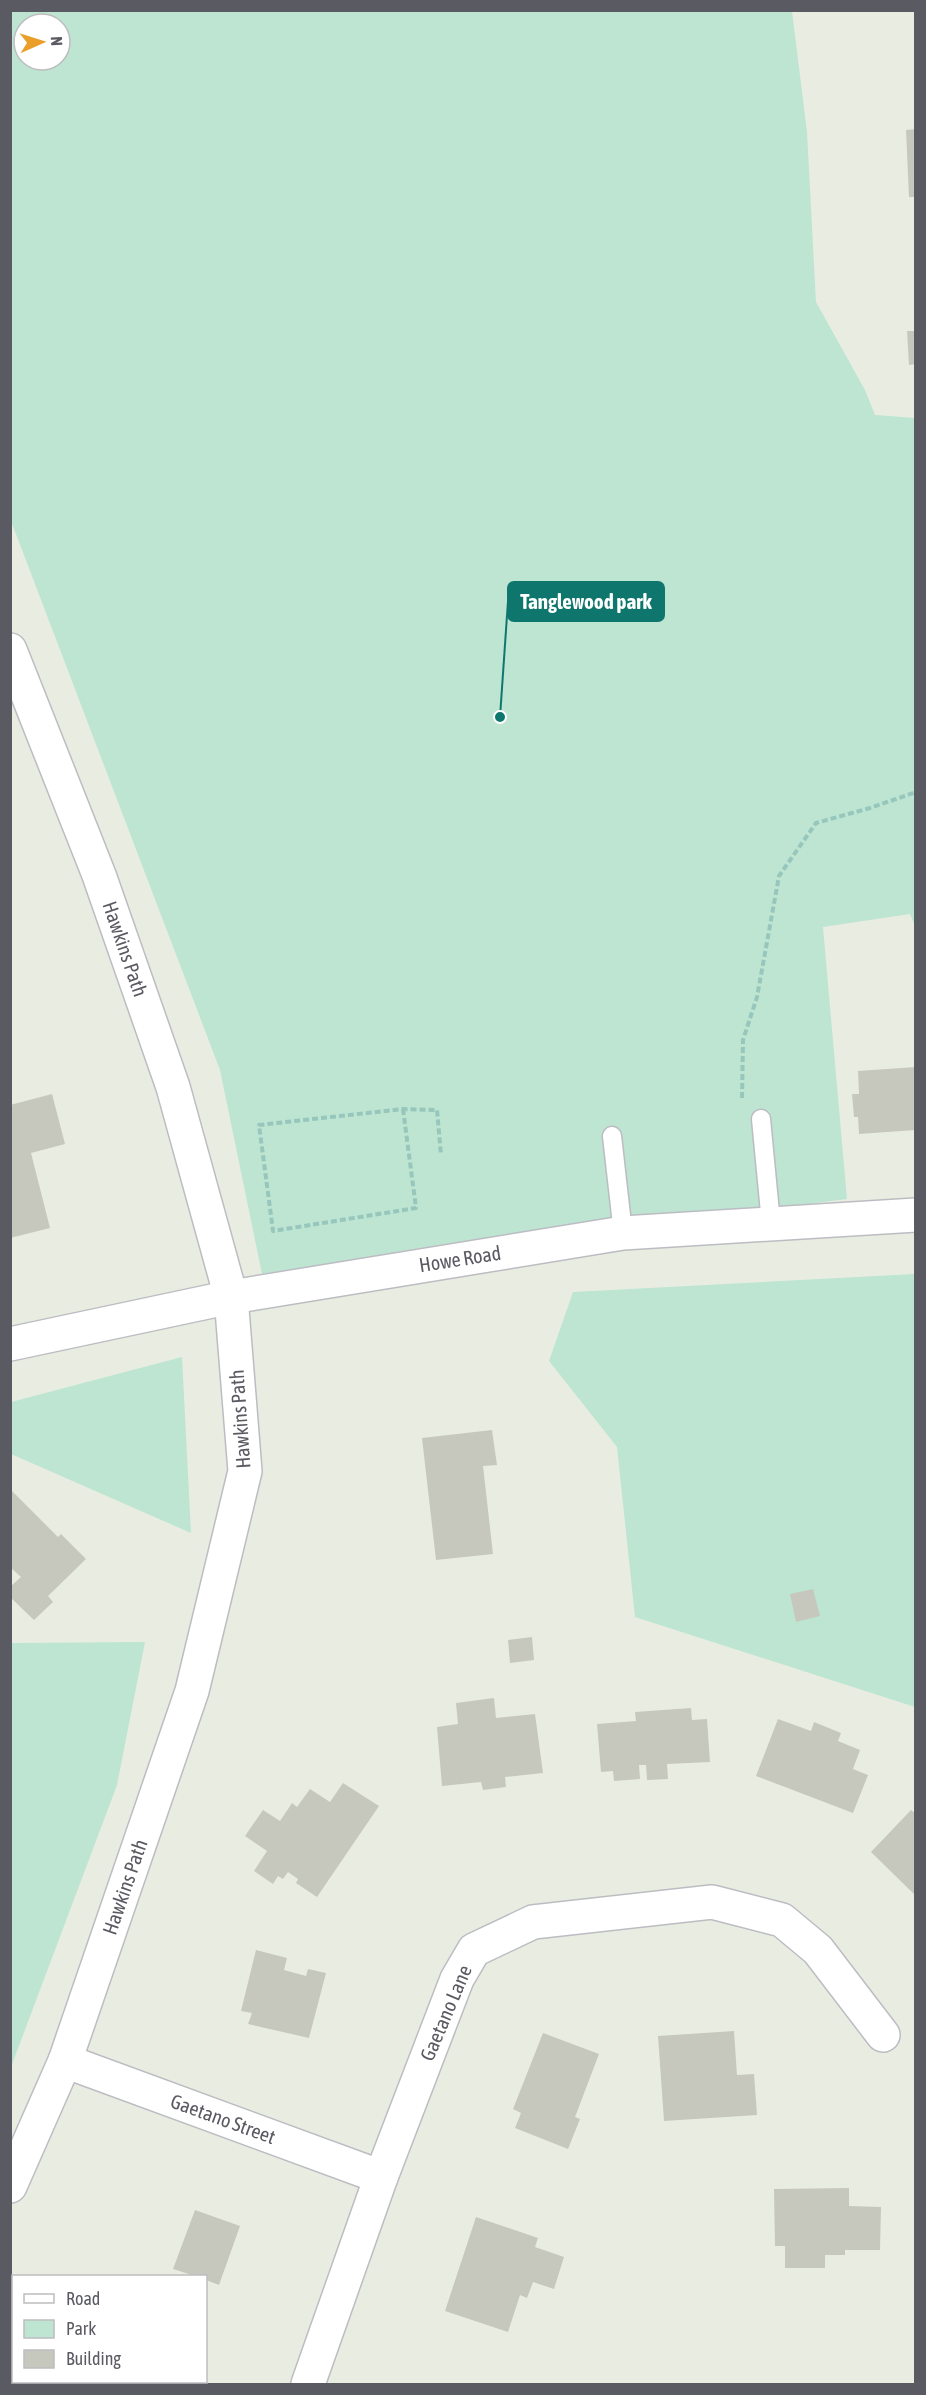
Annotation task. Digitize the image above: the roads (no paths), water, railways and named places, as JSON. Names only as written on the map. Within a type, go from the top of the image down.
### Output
[{"type":"street","name":"Hawkins Path","points":[[10,650],[99,876],[173,1087],[231,1297],[245,1471],[192,1691],[65,2061],[10,2186]]},
{"type":"street","name":"Howe Road","points":[[10,1344],[231,1297],[623,1233],[915,1215]]},
{"type":"street","name":"Gaetano Lane","points":[[308,2385],[381,2177],[457,1979],[474,1950],[533,1922],[712,1902],[782,1920],[818,1950],[883,2035]]},
{"type":"street","name":"Gaetano Street","points":[[65,2061],[381,2177]]},
{"type":"lane","points":[[761,1119],[771,1223]]},
{"type":"lane","points":[[612,1136],[623,1233]]},
{"type":"place","name":"Tanglewood park","points":[[500,717]]}]
